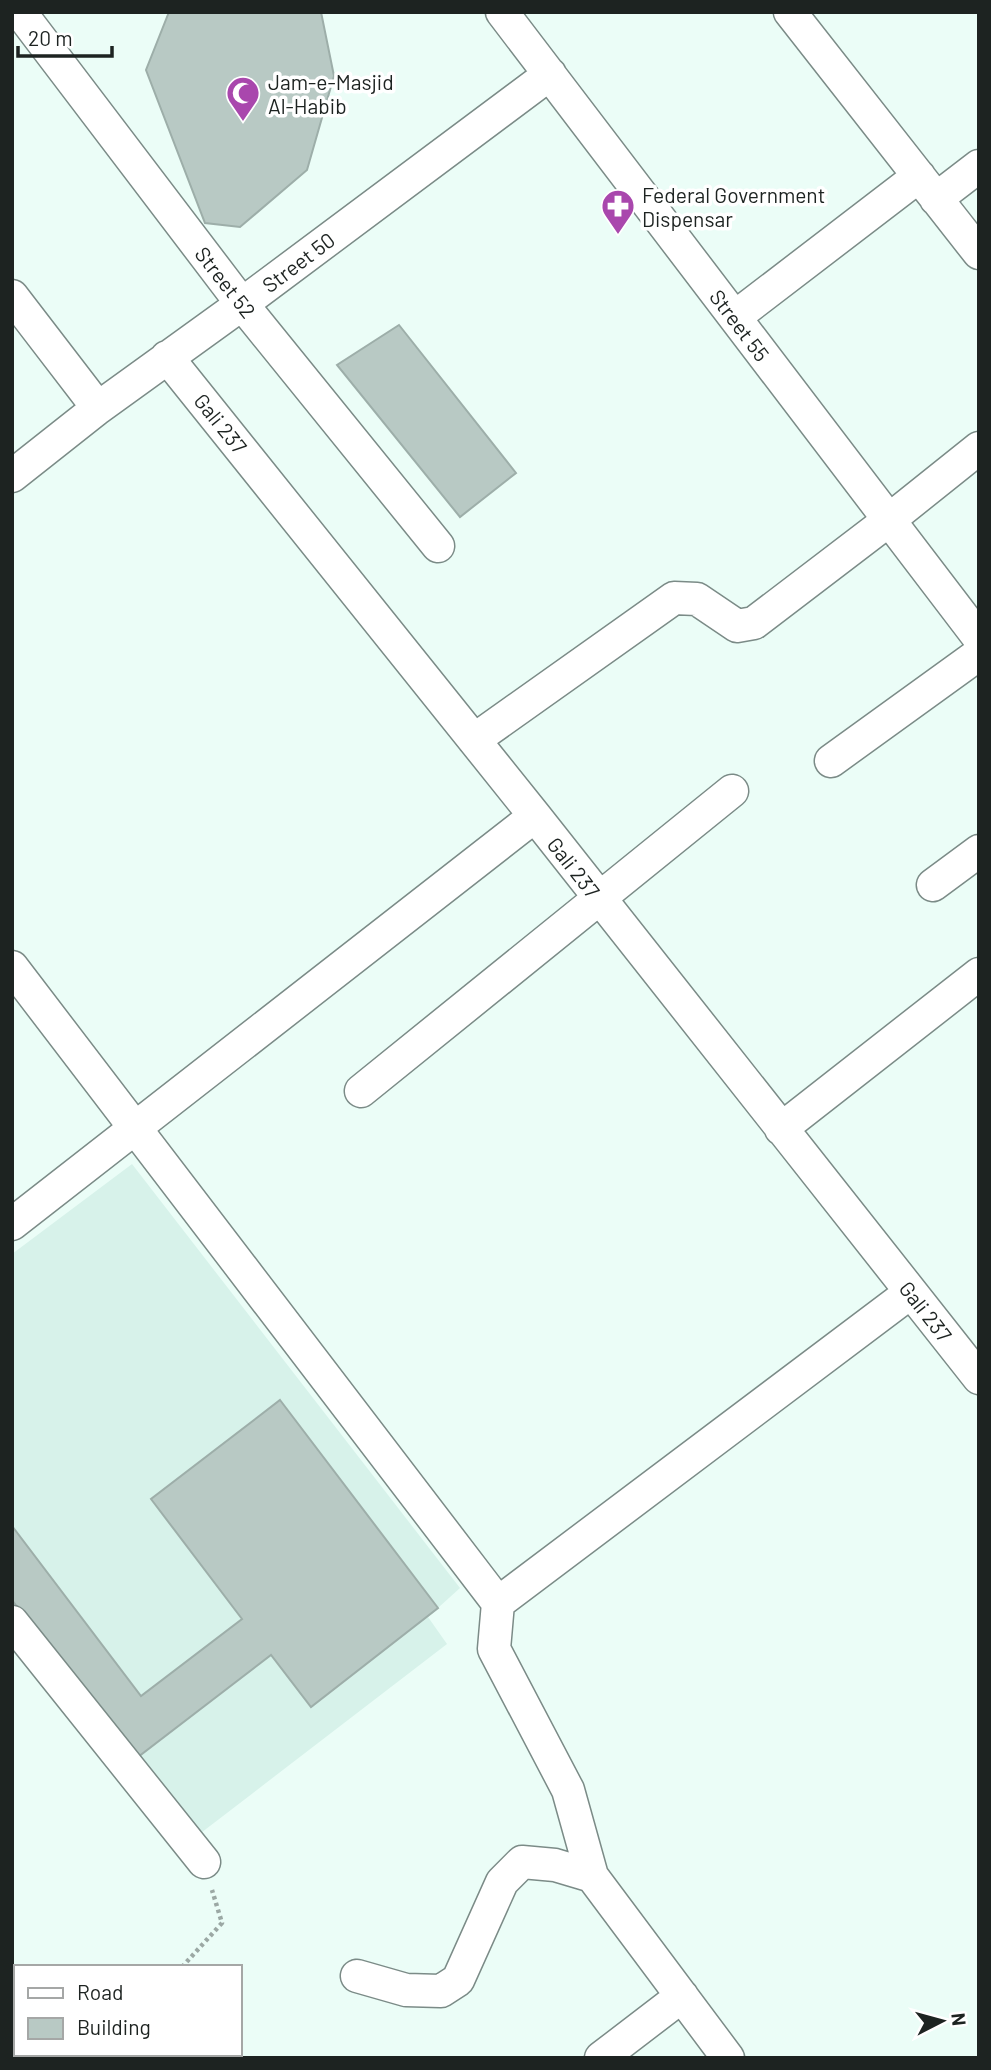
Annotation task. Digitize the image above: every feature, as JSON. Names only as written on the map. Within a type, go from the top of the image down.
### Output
[{"type":"street","name":"Street 55","points":[[502,12],[979,638]]},
{"type":"street","points":[[793,13],[979,253]]},
{"type":"street","name":"Street 52","points":[[25,14],[242,304],[438,547]]},
{"type":"street","name":"Street 50","points":[[12,476],[98,408],[550,75]]},
{"type":"street","points":[[735,317],[928,188],[979,166]]},
{"type":"street","points":[[12,296],[98,408]]},
{"type":"street","name":"Gali 237","points":[[167,357],[535,816],[979,1378]]},
{"type":"street","points":[[474,740],[674,598],[698,599],[737,626],[754,623],[979,448]]},
{"type":"street","points":[[831,761],[979,654]]},
{"type":"street","points":[[361,1091],[732,791]]},
{"type":"street","points":[[12,1224],[535,816]]},
{"type":"street","points":[[933,885],[979,851]]},
{"type":"street","points":[[12,967],[498,1603],[494,1649],[568,1790],[592,1876],[728,2058]]},
{"type":"street","points":[[781,1129],[979,974]]},
{"type":"street","points":[[498,1603],[911,1292]]},
{"type":"street","points":[[12,1622],[204,1862]]},
{"type":"street","points":[[357,1976],[406,1990],[441,1991],[458,1980],[502,1882],[522,1862],[555,1865],[592,1876]]},
{"type":"street","points":[[601,2058],[682,1996]]},
{"type":"path","points":[[184,1965],[222,1923],[204,1862]]},
{"type":"shaded area","points":[[132,1164],[460,1588],[428,1617],[447,1644],[193,1839],[12,1610],[12,1254]]},
{"type":"building","name":"Jam-e-Masjid Al-Habib","points":[[169,12],[321,12],[334,76],[307,170],[240,227],[205,223],[146,70]]},
{"type":"building","points":[[399,325],[516,473],[460,517],[337,365]]},
{"type":"building","points":[[280,1400],[438,1608],[311,1707],[271,1655],[134,1760],[12,1600],[12,1526],[141,1696],[242,1619],[151,1499]]},
{"type":"place","name":"Jam-e-Masjid Al-Habib","points":[[243,123]]},
{"type":"place","name":"Federal Government Dispensar","points":[[618,236]]}]
